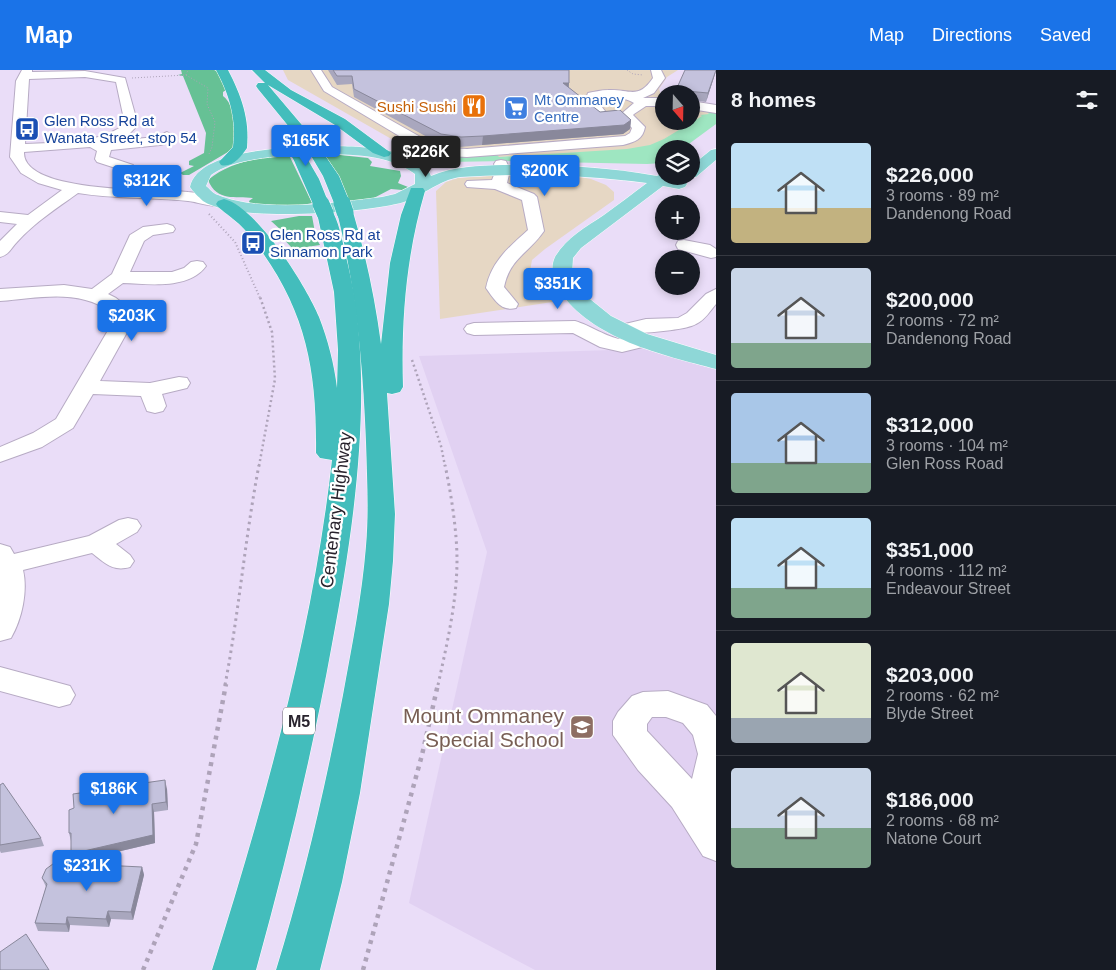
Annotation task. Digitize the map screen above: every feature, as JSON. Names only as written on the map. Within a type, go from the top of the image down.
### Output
[{"type":"highway","points":[[222,70],[235,96],[241,135],[240,148],[226,162]]},
{"type":"highway","points":[[258,70],[278,87],[335,120],[384,153]]},
{"type":"highway","name":"Centenary Highway","points":[[234,970],[254,905],[304,699],[336,540],[347,441],[348,372],[345,303],[334,246],[331,176],[315,151],[241,74]]},
{"type":"highway","name":"Centenary Highway","points":[[251,92],[291,143],[312,179],[333,208],[360,270],[375,374],[381,500],[379,559],[366,662],[341,799],[298,970]]},
{"type":"highway","points":[[379,559],[395,534],[397,448],[392,371],[392,330],[397,275],[420,188]]},
{"type":"highway","points":[[215,206],[241,216],[261,235],[308,316],[315,333],[325,382],[329,454],[344,468]]},
{"type":"main road","points":[[700,150],[716,138]]},
{"type":"main road","points":[[655,175],[581,166],[501,173],[356,150],[254,156],[226,162],[210,169],[200,177],[198,187],[215,206],[277,209],[345,206],[390,200],[450,173],[501,173],[551,170],[655,176]]},
{"type":"main road","points":[[700,162],[716,153]]},
{"type":"main road","points":[[404,158],[420,170],[423,175],[420,188]]},
{"type":"main road","points":[[551,170],[598,176],[617,182],[627,189],[631,203]]},
{"type":"main road","points":[[660,185],[631,203],[576,244],[566,254],[561,272],[569,290],[591,312],[607,324],[716,362]]},
{"type":"main road","points":[[664,185],[582,257],[576,269],[580,284],[591,301],[614,319],[638,334],[658,338],[716,356]]},
{"type":"street","points":[[105,75],[117,70]]},
{"type":"street","points":[[316,70],[328,89],[349,98],[435,150],[467,154],[620,142],[632,139],[639,128],[626,115],[640,99]]},
{"type":"street","points":[[656,72],[656,85]]},
{"type":"street","points":[[655,89],[652,85],[656,72]]},
{"type":"street","points":[[96,144],[126,131],[132,125],[120,80],[105,75],[25,73],[13,125],[19,163],[31,173],[53,183],[79,189],[107,194],[192,197],[215,206]]},
{"type":"street","points":[[594,86],[606,86],[607,93]]},
{"type":"street","points":[[603,116],[591,101],[592,96],[607,93],[640,99],[655,98]]},
{"type":"street","points":[[700,106],[716,109]]},
{"type":"street","points":[[17,148],[164,140]]},
{"type":"street","points":[[96,144],[104,150],[102,159],[128,168]]},
{"type":"street","points":[[472,184],[501,173],[508,190],[529,188],[536,230],[503,262],[496,277],[495,288],[509,304]]},
{"type":"street","points":[[0,252],[11,238],[31,220],[79,189],[156,191],[184,185],[200,177]]},
{"type":"street","points":[[0,217],[31,220]]},
{"type":"street","points":[[96,295],[119,277],[131,254],[136,239],[149,225],[167,228]]},
{"type":"street","points":[[684,246],[708,251],[716,235]]},
{"type":"street","points":[[119,277],[161,278],[194,272]]},
{"type":"street","points":[[0,295],[74,292],[96,295],[116,305],[122,311],[120,327],[64,423],[33,444],[0,455]]},
{"type":"street","points":[[474,329],[575,327],[616,346],[627,346],[638,334],[642,324],[679,324],[690,320],[710,298],[716,295]]},
{"type":"street","points":[[84,387],[151,391],[179,383]]},
{"type":"street","points":[[0,630],[10,594],[11,577],[4,558],[87,540],[128,526]]},
{"type":"street","points":[[87,540],[120,562]]},
{"type":"street","points":[[0,679],[59,695]]},
{"type":"path","points":[[186,74],[188,70]]},
{"type":"path","points":[[627,70],[633,74],[656,72]]},
{"type":"path","points":[[127,79],[186,74],[208,88],[207,104],[215,122],[213,150],[209,154]]},
{"type":"path","points":[[143,970],[196,844],[236,628],[253,495],[275,379],[272,332],[257,288],[215,206]]},
{"type":"path","points":[[363,970],[422,755],[454,599],[457,558],[449,484],[441,446],[410,351]]},
{"type":"shaded area","name":"Mt Ommaney Centre","points":[[283,70],[678,70],[667,77],[662,85],[655,85],[655,130],[700,130],[700,110],[716,113],[716,124],[683,140],[655,140],[655,149],[456,159],[409,149],[288,80]]},
{"type":"shaded area","points":[[504,175],[570,175],[591,179],[606,185],[614,192],[614,200],[532,260],[530,271],[535,282],[559,301],[440,319],[436,191],[446,182],[458,178]]},
{"type":"shaded area","name":"Mount Ommaney Special School","points":[[644,349],[716,370],[716,970],[535,970],[409,903],[487,552],[419,356]]},
{"type":"green space","points":[[181,70],[214,70],[219,72],[226,90],[223,92],[223,96],[231,106],[235,121],[235,143],[233,149],[189,175],[180,173],[194,166],[189,165],[189,161],[204,153],[206,133],[183,76],[178,75],[182,74]]},
{"type":"green space","points":[[705,110],[716,113],[716,124],[694,140],[662,140],[679,130],[700,130],[700,117],[702,116],[700,115],[709,114]]},
{"type":"green space","points":[[655,143],[655,163],[448,162],[437,157],[497,155],[499,157],[627,149]]},
{"type":"green space","points":[[322,153],[368,158],[372,162],[370,166],[400,171],[401,176],[398,183],[408,187],[402,190],[391,189],[370,200],[350,203]]},
{"type":"green space","points":[[289,155],[312,203],[298,206],[250,204],[249,201],[253,198],[221,195],[216,192],[208,180],[217,173],[237,164],[257,159]]},
{"type":"green space","points":[[299,216],[312,216],[316,238],[320,245],[293,249],[278,233],[281,230],[271,221]]},
{"type":"building","points":[[333,70],[569,70],[569,83],[563,83],[600,112],[620,110],[631,120],[624,125],[483,136],[461,137],[441,134],[354,89],[352,76],[337,76]]},
{"type":"building","points":[[685,70],[716,70],[708,93],[700,92],[700,85],[678,85]]},
{"type":"building","points":[[165,780],[166,802],[152,804],[153,835],[71,854],[69,810],[74,808],[73,794],[128,786],[128,784]]},
{"type":"building","points":[[3,783],[41,838],[0,845],[0,785]]},
{"type":"building","points":[[57,861],[62,869],[62,863],[142,867],[131,912],[108,911],[106,919],[67,917],[66,924],[35,923],[47,884],[42,878],[46,869]]},
{"type":"building","points":[[26,934],[49,970],[0,970],[0,952]]},
{"type":"place","name":"Sushi Sushi","points":[[474,106]]},
{"type":"place","name":"Mt Ommaney Centre","points":[[516,108]]},
{"type":"place","name":"Glen Ross Rd at Wanata Street, stop 54","points":[[27,129]]},
{"type":"place","name":"Glen Ross Rd at Sinnamon Park","points":[[253,243]]},
{"type":"place","name":"Mount Ommaney Special School","points":[[582,727]]}]
